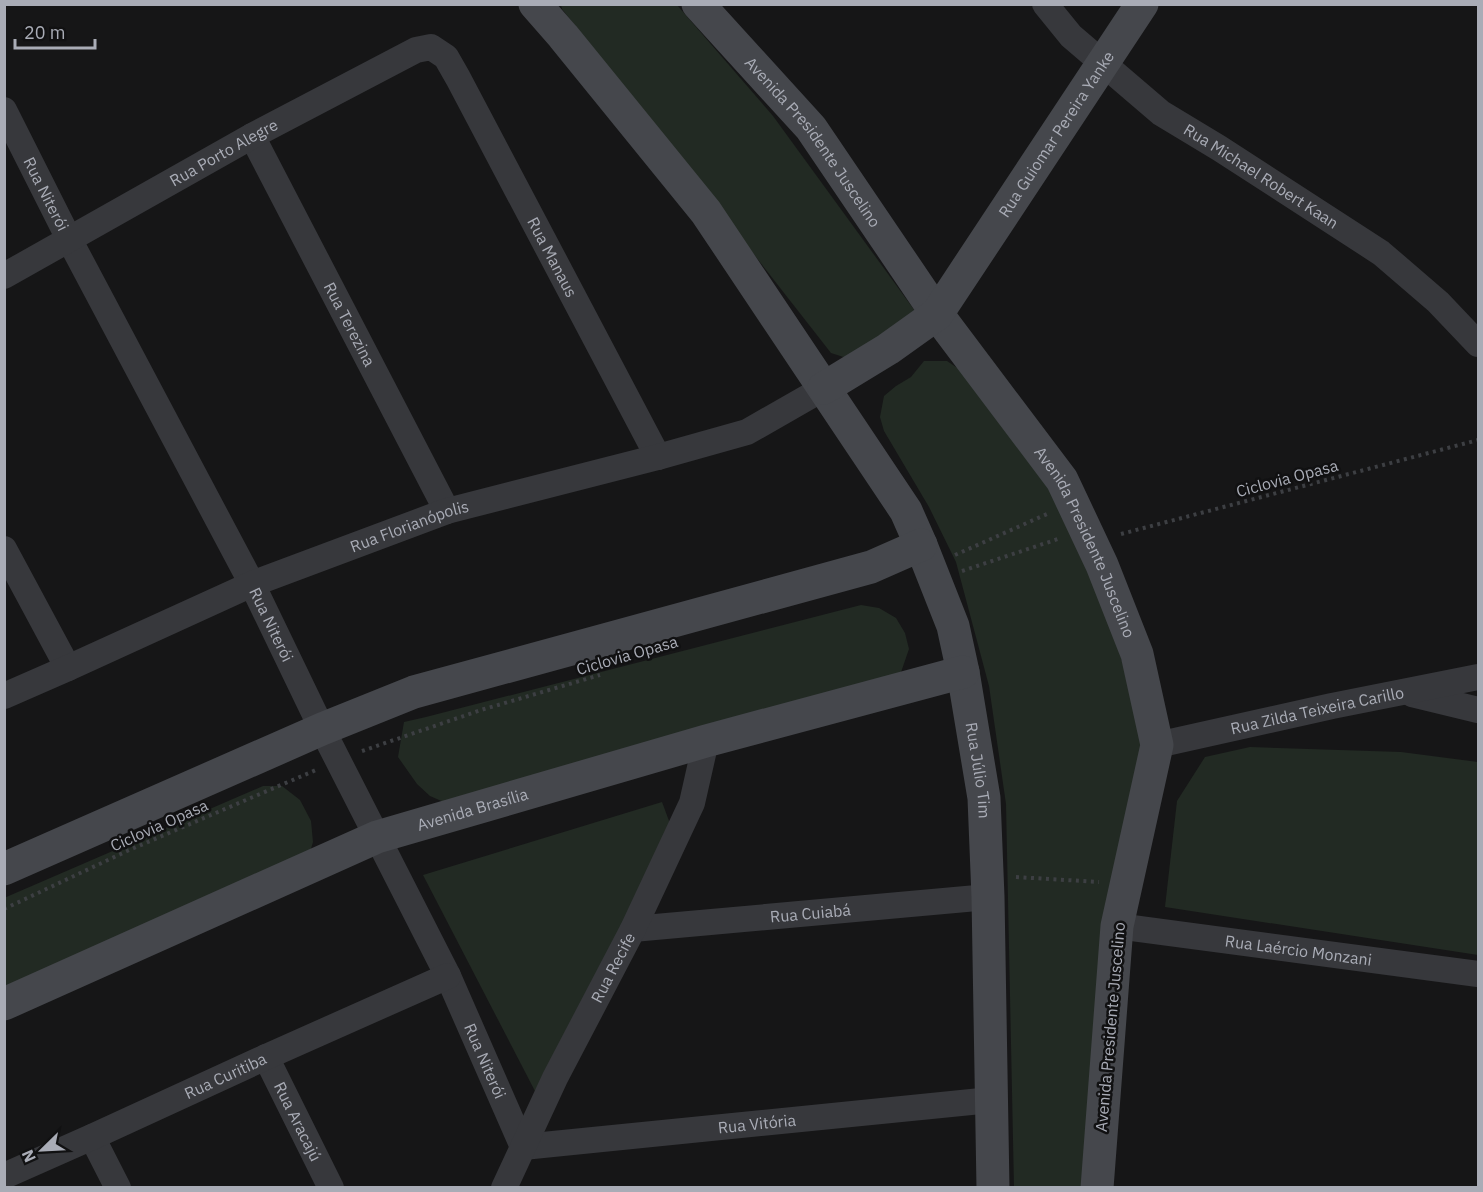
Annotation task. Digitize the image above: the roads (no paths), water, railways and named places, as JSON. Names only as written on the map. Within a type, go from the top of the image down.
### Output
[{"type":"main road","name":"Avenida Presidente Juscelino","points":[[698,4],[811,128],[937,314],[1062,480],[1102,565],[1137,654],[1156,745],[1117,926],[1101,1187]]},
{"type":"main road","name":"Rua Guiomar Pereira Yanke","points":[[824,388],[888,349],[937,314],[1142,4]]},
{"type":"main road","points":[[535,5],[563,36],[706,212],[824,388]]},
{"type":"main road","points":[[902,262],[928,273],[956,272],[972,263]]},
{"type":"main road","name":"Rua Júlio Tim","points":[[824,388],[906,510],[936,562],[963,672],[984,798],[988,886],[993,1188]]},
{"type":"main road","points":[[4,869],[321,729],[414,692],[871,567],[936,562]]},
{"type":"main road","name":"Avenida Brasília","points":[[4,1004],[377,837],[706,741],[963,672]]},
{"type":"street","name":"Rua Michael Robert Kaan","points":[[1045,4],[1071,36],[1161,113],[1381,253],[1438,302],[1479,344]]},
{"type":"street","name":"Rua Porto Alegre","points":[[4,276],[252,136],[416,50],[430,47],[446,57]]},
{"type":"street","name":"Rua Manaus","points":[[446,57],[658,457]]},
{"type":"street","name":"Rua Niterói","points":[[4,110],[69,239],[252,584],[321,729],[448,976],[523,1147]]},
{"type":"street","name":"Rua Terezina","points":[[252,136],[447,511]]},
{"type":"street","name":"Rua Florianópolis","points":[[4,696],[252,584],[447,511],[747,432],[824,388]]},
{"type":"street","points":[[4,549],[68,668]]},
{"type":"street","name":"Rua Zilda Teixeira Carillo","points":[[1156,745],[1332,706],[1479,677]]},
{"type":"street","points":[[1405,692],[1479,710]]},
{"type":"street","name":"Rua Recife","points":[[504,1188],[555,1078],[633,929],[692,803],[706,741]]},
{"type":"street","name":"Rua Cuiabá","points":[[633,929],[988,886]]},
{"type":"street","name":"Rua Laércio Monzani","points":[[1117,926],[1479,974]]},
{"type":"street","name":"Rua Curitiba","points":[[4,1176],[448,976]]},
{"type":"street","name":"Rua Aracajú","points":[[266,1057],[331,1188]]},
{"type":"street","name":"Rua Vitória","points":[[523,1147],[991,1100]]},
{"type":"street","points":[[92,1137],[118,1188]]}]
